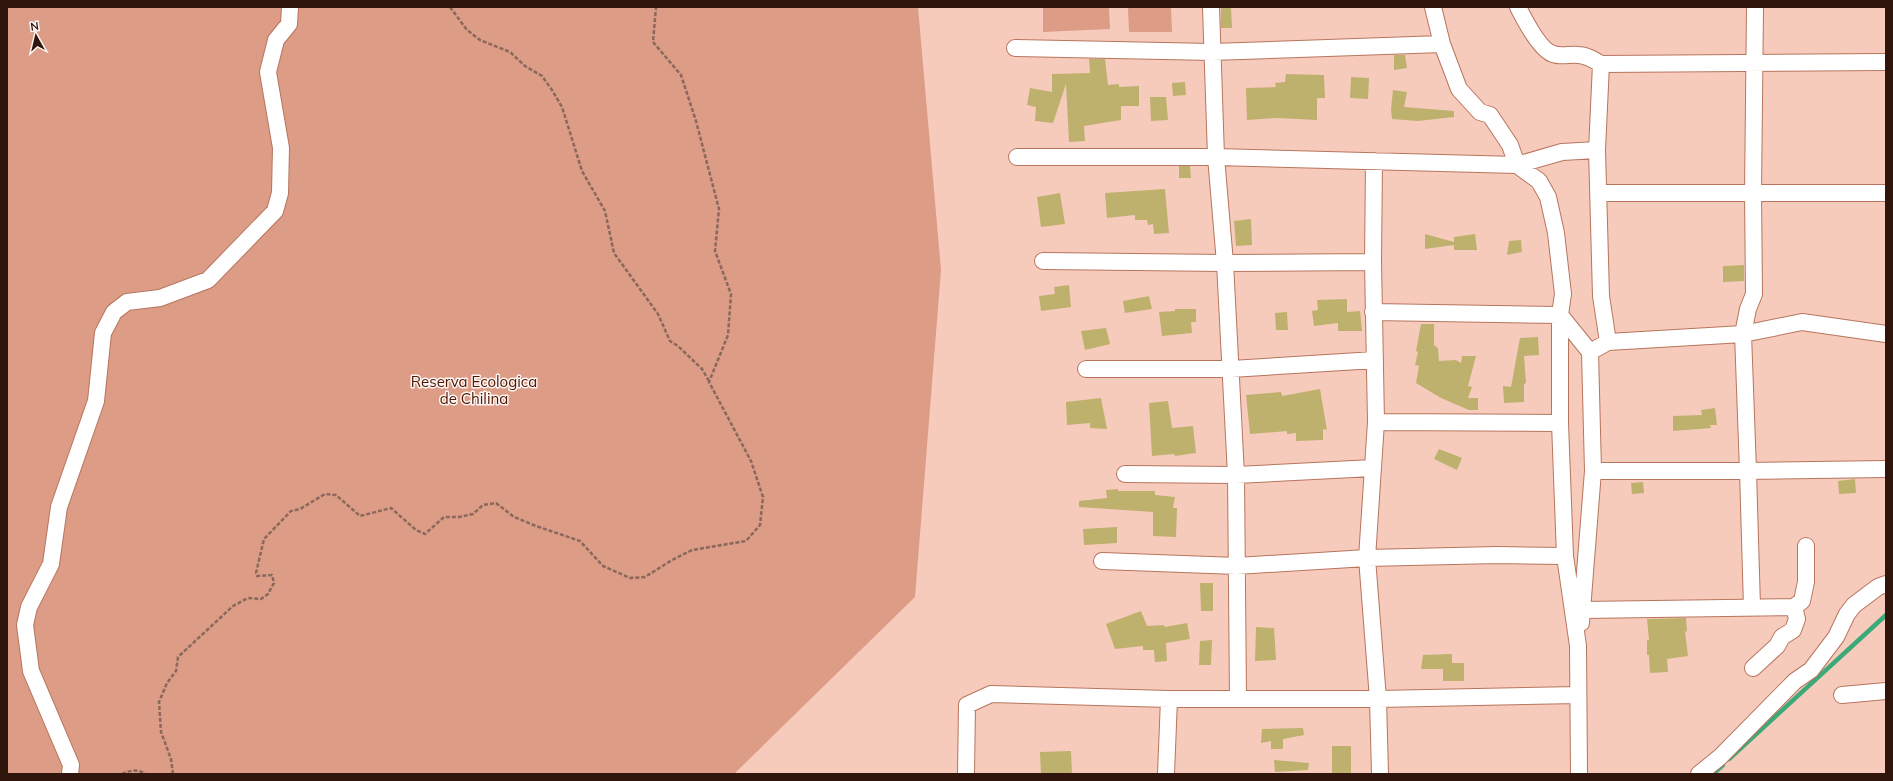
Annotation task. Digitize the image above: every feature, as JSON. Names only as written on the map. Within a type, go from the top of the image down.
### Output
[{"type":"street","points":[[70,774],[71,765],[31,671],[26,625],[29,606],[51,564],[59,507],[96,401],[103,334],[114,312],[127,302],[160,298],[208,280],[275,211],[280,194],[281,148],[268,72],[276,40],[289,24],[290,7]]},
{"type":"street","points":[[1210,7],[1216,157],[1225,263],[1236,475],[1238,699]]},
{"type":"street","points":[[1433,7],[1442,44],[1459,89],[1480,112],[1490,115],[1510,145],[1518,165],[1539,181],[1548,197],[1556,233],[1563,294],[1560,315],[1560,423],[1565,556],[1578,646]]},
{"type":"street","points":[[1518,7],[1534,35],[1552,54],[1565,56],[1579,55],[1591,58],[1601,64],[1886,62]]},
{"type":"street","points":[[1752,607],[1744,334],[1748,308],[1754,294],[1754,7]]},
{"type":"street","points":[[1015,48],[1212,52],[1442,44]]},
{"type":"street","points":[[1601,64],[1597,150],[1598,193],[1601,296],[1608,342]]},
{"type":"street","points":[[1017,157],[1216,157],[1518,165],[1562,152],[1597,150]]},
{"type":"street","points":[[1374,161],[1373,262],[1376,422],[1366,558],[1378,699],[1380,774]]},
{"type":"street","points":[[1598,193],[1886,193]]},
{"type":"street","points":[[1043,261],[1225,263],[1373,262]]},
{"type":"street","points":[[1374,312],[1560,315]]},
{"type":"street","points":[[1560,315],[1590,352],[1593,471],[1578,646],[1579,774]]},
{"type":"street","points":[[1590,352],[1608,342],[1744,334],[1802,322],[1886,334]]},
{"type":"street","points":[[1086,369],[1230,369],[1375,360]]},
{"type":"street","points":[[1376,422],[1560,423]]},
{"type":"street","points":[[1125,474],[1236,475],[1373,468]]},
{"type":"street","points":[[1593,471],[1886,469]]},
{"type":"street","points":[[1582,610],[1794,607],[1802,601],[1806,582],[1806,546]]},
{"type":"street","points":[[1102,561],[1237,566],[1366,558],[1497,555],[1565,556]]},
{"type":"street","points":[[1699,774],[1720,757],[1795,681],[1811,670],[1836,638],[1847,614],[1854,604],[1878,587],[1886,584]]},
{"type":"street","points":[[1753,668],[1777,646],[1782,638],[1792,630],[1797,619],[1794,607]]},
{"type":"street","points":[[1842,695],[1886,692]]},
{"type":"street","points":[[966,774],[967,704],[991,694],[1169,700],[1378,699],[1578,695]]},
{"type":"street","points":[[1166,774],[1169,700]]},
{"type":"path","points":[[173,774],[171,759],[161,732],[158,702],[167,683],[176,671],[178,657],[233,606],[248,598],[261,599],[268,594],[274,583],[272,575],[257,576],[256,573],[264,539],[291,511],[300,509],[325,494],[336,495],[360,516],[369,515],[390,508],[416,530],[424,534],[444,517],[459,517],[473,514],[483,505],[496,503],[514,517],[580,541],[603,566],[630,578],[645,577],[672,560],[692,550],[746,541],[760,525],[763,497],[751,460],[702,368],[678,346],[670,341],[658,314],[614,253],[605,211],[582,171],[562,107],[552,90],[542,76],[525,66],[510,52],[480,40],[467,30],[450,7]]},
{"type":"path","points":[[656,7],[654,42],[681,75],[696,121],[719,209],[715,251],[731,294],[728,335],[709,382]]},
{"type":"path","points":[[122,774],[128,771],[139,770],[146,774]]},
{"type":"green space","name":"Reserva Ecologica de Chilina","points":[[7,7],[918,7],[941,270],[915,597],[734,774],[7,774]]},
{"type":"green space","points":[[1043,7],[1109,7],[1110,29],[1043,32]]},
{"type":"green space","points":[[1128,7],[1171,7],[1172,32],[1129,32]]},
{"type":"building","points":[[1221,7],[1231,7],[1232,28],[1221,28]]},
{"type":"building","points":[[1394,55],[1405,55],[1407,68],[1394,70]]},
{"type":"building","points":[[1089,59],[1105,59],[1108,85],[1119,84],[1119,87],[1139,86],[1139,106],[1121,106],[1121,120],[1084,126],[1085,141],[1069,142],[1066,84],[1053,123],[1035,121],[1036,107],[1027,105],[1030,88],[1052,92],[1052,74],[1090,73]]},
{"type":"building","points":[[1286,74],[1324,75],[1325,98],[1317,98],[1317,120],[1277,118],[1247,120],[1246,88],[1276,87],[1275,83],[1285,82]]},
{"type":"building","points":[[1351,77],[1369,78],[1368,99],[1350,98]]},
{"type":"building","points":[[1185,82],[1186,95],[1173,96],[1172,83]]},
{"type":"building","points":[[1393,90],[1407,92],[1404,107],[1454,111],[1454,117],[1418,121],[1392,119],[1391,109]]},
{"type":"building","points":[[1150,97],[1166,97],[1168,120],[1151,121]]},
{"type":"building","points":[[1179,166],[1190,166],[1191,178],[1179,178]]},
{"type":"building","points":[[1165,189],[1169,233],[1154,234],[1153,224],[1148,225],[1147,220],[1135,220],[1135,215],[1107,218],[1105,193]]},
{"type":"building","points":[[1060,193],[1065,224],[1041,227],[1037,197]]},
{"type":"building","points":[[1251,219],[1252,245],[1236,246],[1234,221]]},
{"type":"building","points":[[1425,234],[1454,242],[1454,237],[1475,234],[1477,250],[1454,250],[1454,245],[1425,249]]},
{"type":"building","points":[[1521,240],[1522,252],[1507,255],[1509,241]]},
{"type":"building","points":[[1744,265],[1744,281],[1723,282],[1723,266]]},
{"type":"building","points":[[1069,285],[1071,307],[1041,311],[1039,296],[1055,294],[1054,287]]},
{"type":"building","points":[[1149,296],[1152,309],[1125,313],[1123,301]]},
{"type":"building","points":[[1347,299],[1347,312],[1360,311],[1362,331],[1338,331],[1338,323],[1314,326],[1312,311],[1318,310],[1317,300]]},
{"type":"building","points":[[1175,309],[1196,309],[1196,322],[1191,322],[1192,333],[1162,336],[1159,312],[1175,311]]},
{"type":"building","points":[[1287,312],[1288,330],[1276,330],[1275,313]]},
{"type":"building","points":[[1421,324],[1434,324],[1434,345],[1438,348],[1439,361],[1456,360],[1461,363],[1462,356],[1476,356],[1468,386],[1472,387],[1468,398],[1478,398],[1478,410],[1469,410],[1441,398],[1416,383],[1419,366],[1415,365],[1418,352],[1416,351]]},
{"type":"building","points":[[1106,328],[1110,344],[1085,350],[1081,331]]},
{"type":"building","points":[[1538,337],[1539,355],[1524,356],[1526,383],[1524,384],[1524,402],[1504,403],[1503,386],[1511,387],[1520,338]]},
{"type":"building","points":[[1320,389],[1327,430],[1323,429],[1323,440],[1296,441],[1296,433],[1287,434],[1287,431],[1250,434],[1246,395],[1281,392],[1282,396]]},
{"type":"building","points":[[1101,398],[1107,429],[1090,428],[1090,423],[1067,425],[1066,402]]},
{"type":"building","points":[[1168,401],[1172,428],[1193,426],[1196,453],[1175,456],[1174,454],[1152,456],[1149,403]]},
{"type":"building","points":[[1715,408],[1717,425],[1710,425],[1711,428],[1673,431],[1673,416],[1702,415],[1701,410]]},
{"type":"building","points":[[1439,449],[1462,458],[1457,470],[1434,459]]},
{"type":"building","points":[[1855,479],[1856,493],[1839,494],[1838,481]]},
{"type":"building","points":[[1643,482],[1644,493],[1632,494],[1631,483]]},
{"type":"building","points":[[1118,489],[1118,491],[1155,491],[1155,495],[1175,497],[1173,508],[1177,508],[1176,537],[1153,536],[1153,512],[1079,507],[1079,501],[1107,498],[1106,490]]},
{"type":"building","points":[[1117,527],[1117,543],[1084,545],[1083,529]]},
{"type":"building","points":[[1200,583],[1213,583],[1213,611],[1201,611]]},
{"type":"building","points":[[1141,611],[1147,626],[1164,625],[1165,627],[1187,623],[1190,639],[1166,643],[1167,661],[1155,662],[1154,650],[1143,650],[1143,646],[1115,649],[1106,624]]},
{"type":"building","points":[[1686,618],[1687,632],[1685,631],[1688,656],[1667,659],[1668,672],[1650,673],[1649,655],[1647,655],[1647,640],[1649,640],[1647,619]]},
{"type":"building","points":[[1256,627],[1274,628],[1276,660],[1255,661]]},
{"type":"building","points":[[1212,640],[1211,665],[1199,665],[1200,641]]},
{"type":"building","points":[[1452,654],[1452,663],[1464,663],[1464,681],[1443,681],[1443,669],[1421,669],[1423,655]]},
{"type":"building","points":[[1303,728],[1304,735],[1283,739],[1283,749],[1271,749],[1271,741],[1261,743],[1262,729]]},
{"type":"building","points":[[1332,746],[1351,746],[1351,774],[1332,774]]},
{"type":"building","points":[[1071,751],[1072,774],[1041,774],[1040,752]]},
{"type":"building","points":[[1274,760],[1309,763],[1308,770],[1275,772]]},
{"type":"waterway","points":[[1729,759],[1886,615]]},
{"type":"waterway","points":[[1713,774],[1723,765]]}]
